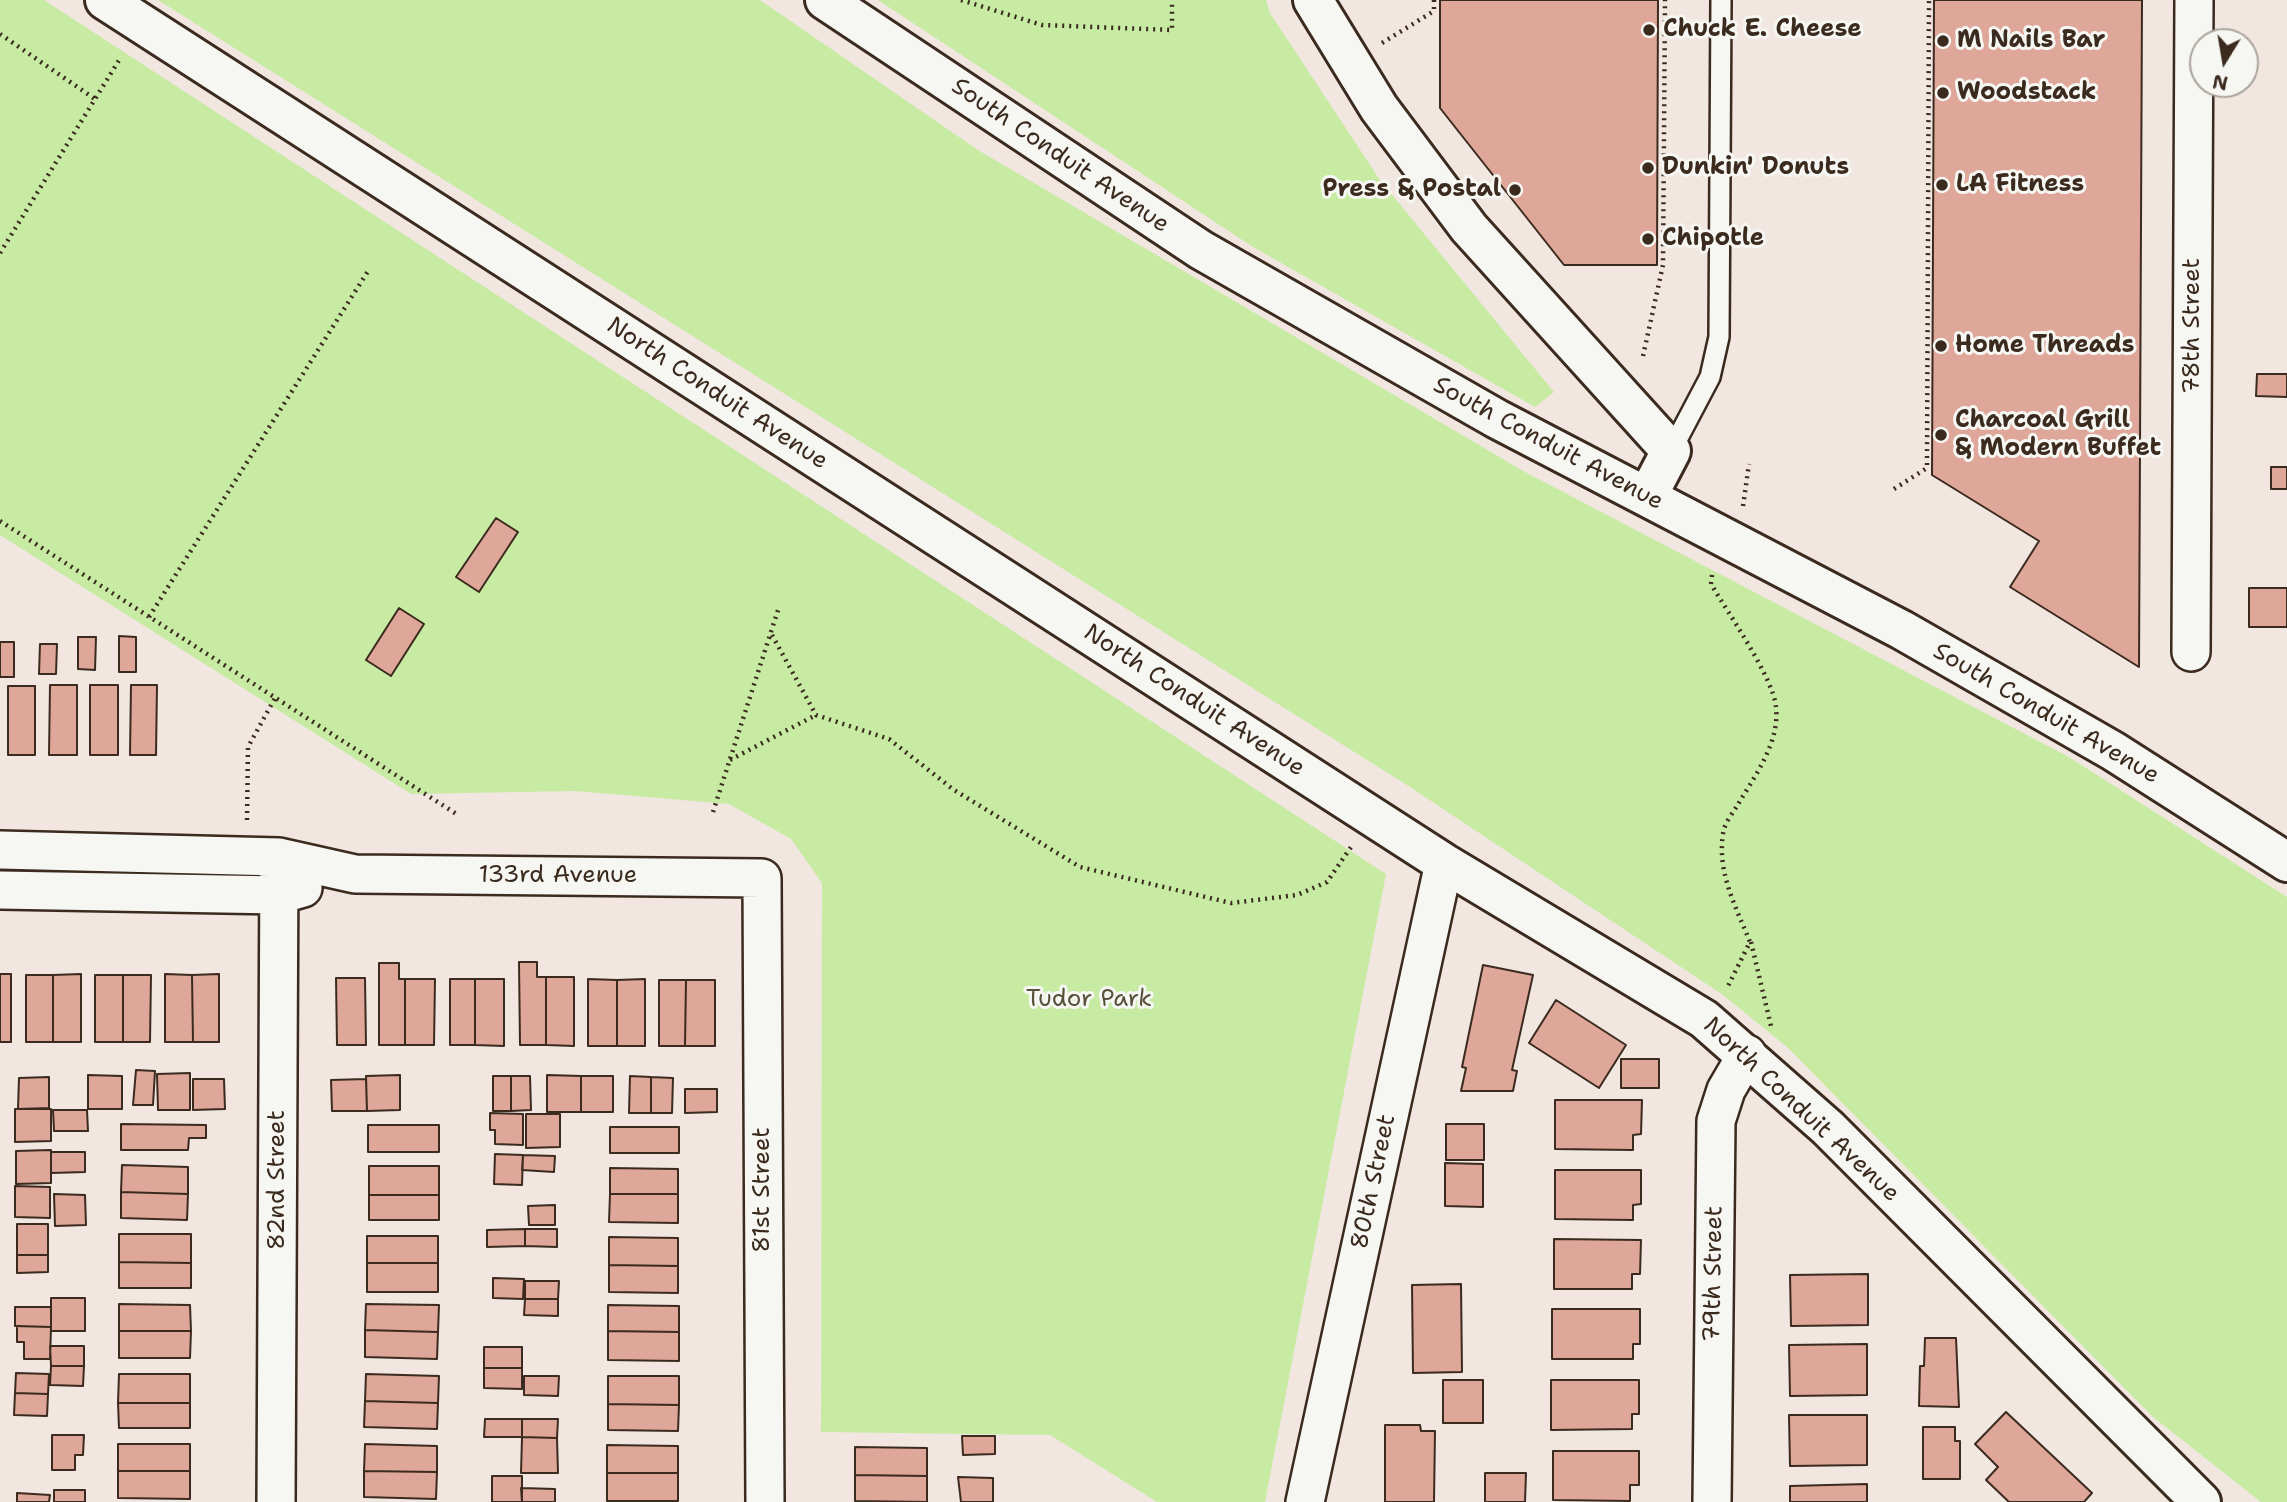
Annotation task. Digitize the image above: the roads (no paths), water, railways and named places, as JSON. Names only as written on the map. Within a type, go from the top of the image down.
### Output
[{"type":"main road","name":"North Conduit Avenue","points":[[105,0],[1444,863],[1704,1019],[1760,1045],[1828,1128],[2193,1499]]},
{"type":"main road","name":"South Conduit Avenue","points":[[825,0],[1201,250],[1497,419],[1914,637],[2113,751],[2287,862]]},
{"type":"main road","points":[[1313,0],[1379,108],[1469,228],[1671,451],[1647,497]]},
{"type":"street","name":"78th Street","points":[[2191,652],[2194,0]]},
{"type":"street","name":"133rd Avenue","points":[[0,850],[279,857],[355,874],[762,878]]},
{"type":"street","name":"82nd Street","points":[[276,1502],[279,857]]},
{"type":"street","name":"80th Street","points":[[1306,1502],[1444,863]]},
{"type":"street","name":"133rd Avenue","points":[[0,890],[279,895],[355,874]]},
{"type":"street","name":"81st Street","points":[[762,878],[765,1502]]},
{"type":"street","name":"79th Street","points":[[1712,1502],[1716,1121],[1726,1090],[1760,1045]]},
{"type":"lane","points":[[1671,451],[1710,377],[1719,337],[1721,0]]},
{"type":"place","name":"Chuck E. Cheese","points":[[1649,30]]},
{"type":"place","name":"M Nails Bar","points":[[1943,41]]},
{"type":"place","name":"Woodstack","points":[[1943,93]]},
{"type":"place","name":"Dunkin' Donuts","points":[[1648,168]]},
{"type":"place","name":"LA Fitness","points":[[1942,185]]},
{"type":"place","name":"Press & Postal","points":[[1515,190]]},
{"type":"place","name":"Chipotle","points":[[1648,239]]},
{"type":"place","name":"Home Threads","points":[[1941,346]]},
{"type":"place","name":"Charcoal Grill & Modern Buffet","points":[[1941,435]]},
{"type":"park label","name":"Tudor Park","points":[[1089,1000]]}]
